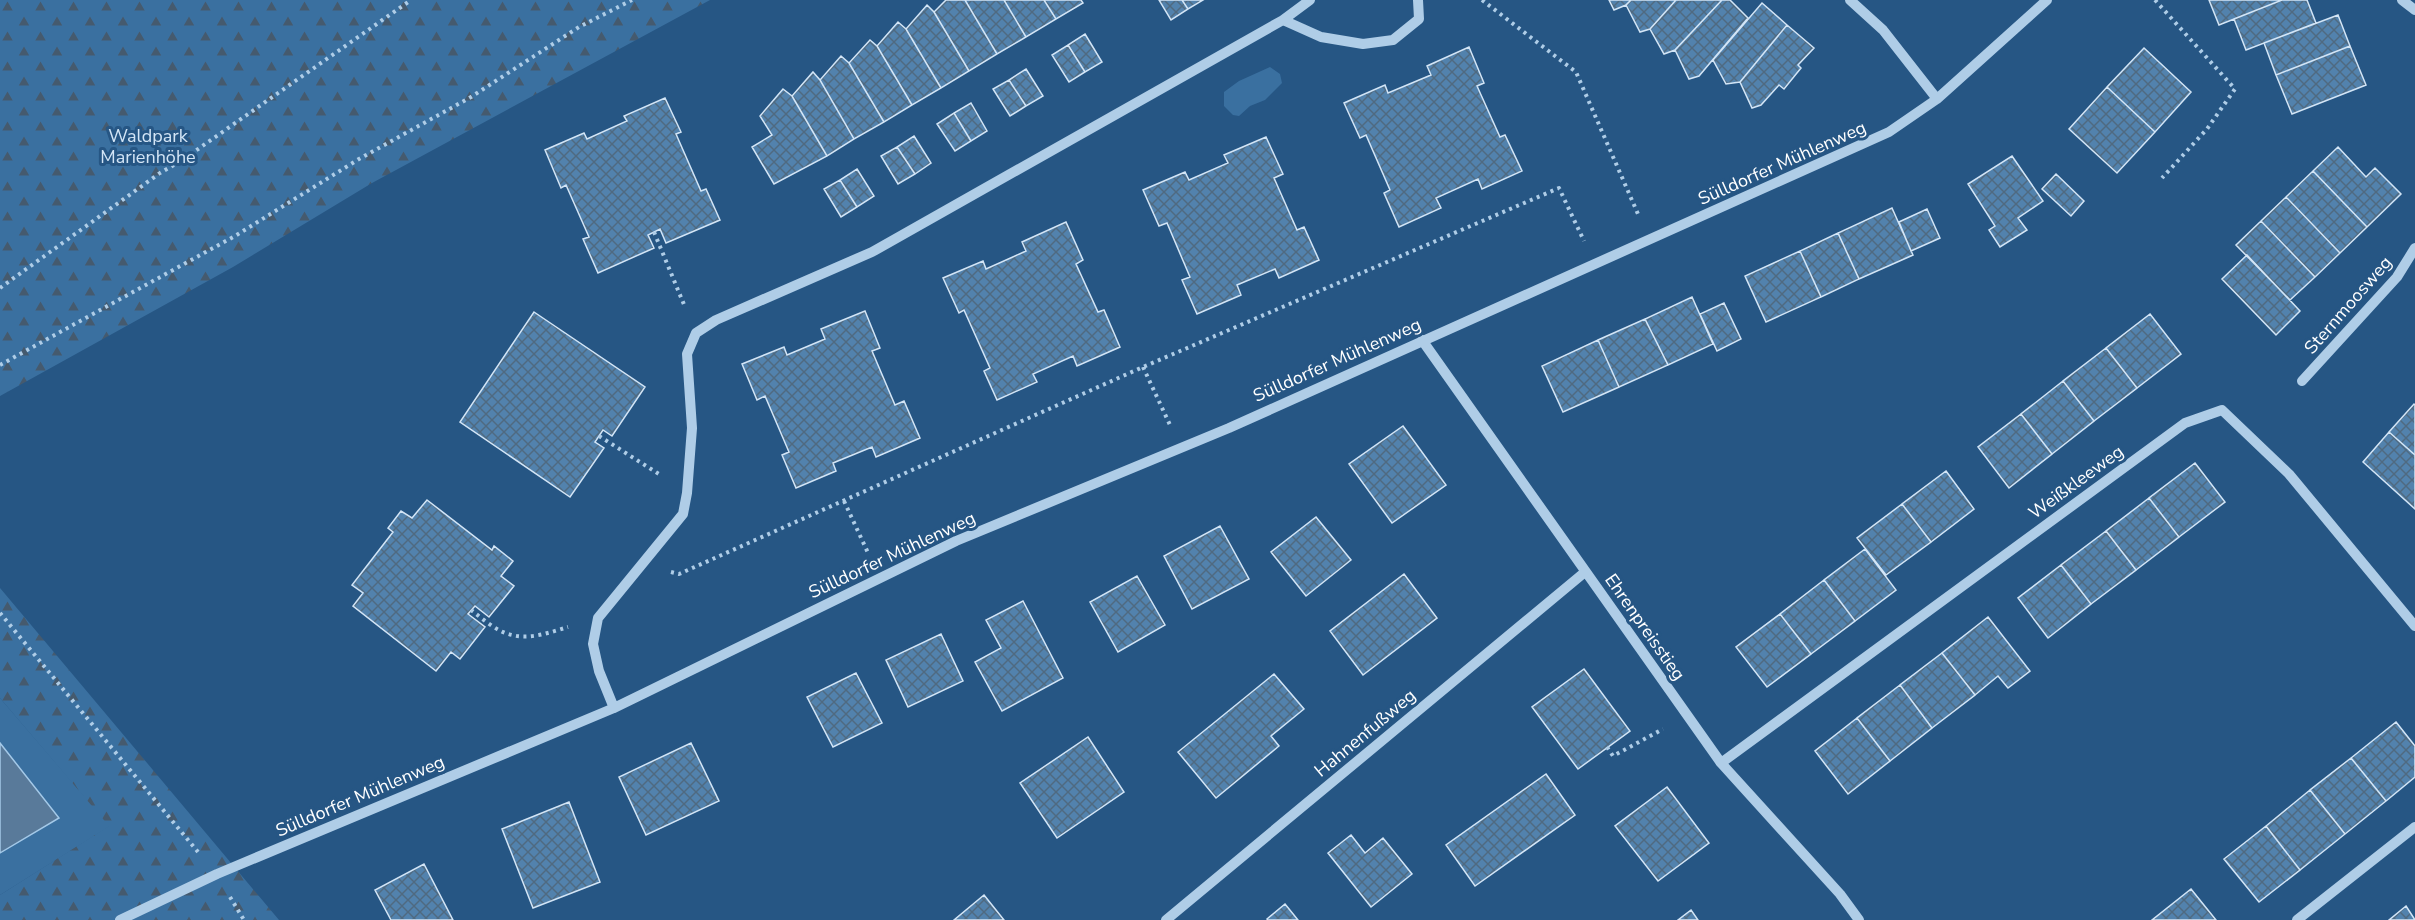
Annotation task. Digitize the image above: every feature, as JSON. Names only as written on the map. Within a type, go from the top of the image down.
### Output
[{"type":"street","points":[[614,708],[599,671],[593,644],[598,618],[683,514],[692,428],[687,354],[696,333],[716,320],[872,252],[1283,20],[1310,0]]},
{"type":"street","points":[[1283,20],[1321,37],[1363,44],[1393,40],[1419,19],[1418,0]]},
{"type":"street","points":[[1850,0],[1883,30],[1937,99]]},
{"type":"street","name":"Sülldorfer Mühlenweg","points":[[120,920],[217,874],[614,708],[956,541],[1228,428],[1890,132],[1937,99],[2047,0]]},
{"type":"street","points":[[2402,0],[2415,10]]},
{"type":"street","name":"Sternmoosweg","points":[[2302,381],[2397,277],[2415,248]]},
{"type":"street","name":"Ehrenpreisstieg","points":[[1422,340],[1721,762],[1840,894],[1859,920]]},
{"type":"street","name":"Weißkleeweg","points":[[1721,762],[2185,423],[2222,410],[2289,474],[2415,626]]},
{"type":"street","name":"Hahnenfußweg","points":[[1166,920],[1585,572]]},
{"type":"street","points":[[2297,920],[2415,826]]},
{"type":"path","points":[[0,288],[160,173],[181,161],[411,0]]},
{"type":"path","points":[[0,364],[235,236],[359,159],[471,97],[579,27],[632,0]]},
{"type":"path","points":[[1482,0],[1576,72],[1649,240]]},
{"type":"path","points":[[2155,0],[2235,89],[2207,129],[2162,178]]},
{"type":"path","points":[[640,568],[680,574],[1143,368],[1559,188],[1596,264]]},
{"type":"path","points":[[654,232],[696,333]]},
{"type":"path","points":[[1143,368],[1180,447]]},
{"type":"path","points":[[599,435],[687,493]]},
{"type":"path","points":[[844,501],[880,578]]},
{"type":"path","points":[[471,610],[492,626],[512,635],[542,635],[598,618]]},
{"type":"path","points":[[0,613],[217,874]]},
{"type":"path","points":[[1607,747],[1613,756],[1688,718]]},
{"type":"green space","name":"Waldpark Marienhöhe","points":[[0,0],[710,0],[372,183],[233,267],[0,396]]},
{"type":"green space","points":[[1270,67],[1280,74],[1282,83],[1265,100],[1250,106],[1239,116],[1233,115],[1224,106],[1224,92],[1239,81]]},
{"type":"green space","points":[[0,588],[279,920],[0,920],[0,895],[109,826],[0,698]]},
{"type":"green space","points":[[0,698],[110,826],[0,895]]},
{"type":"shaded area","points":[[0,743],[59,818],[0,853]]},
{"type":"building","points":[[946,0],[965,0],[997,54],[969,71],[934,12]]},
{"type":"building","points":[[965,0],[1004,0],[1026,37],[997,54]]},
{"type":"building","points":[[1004,0],[1044,0],[1056,19],[1026,37]]},
{"type":"building","points":[[1044,0],[1081,0],[1083,3],[1056,19]]},
{"type":"building","points":[[1159,0],[1182,0],[1188,9],[1171,20]]},
{"type":"building","points":[[1182,0],[1203,0],[1188,9]]},
{"type":"building","points":[[1609,0],[1631,0],[1614,10]]},
{"type":"building","points":[[1631,0],[1676,0],[1650,29],[1640,32],[1626,5]]},
{"type":"building","points":[[1676,0],[1722,0],[1675,50],[1664,54],[1650,29]]},
{"type":"building","points":[[1722,0],[1730,0],[1748,18],[1699,76],[1689,79],[1675,50]]},
{"type":"building","points":[[2209,0],[2282,0],[2219,25]]},
{"type":"building","points":[[2282,0],[2307,0],[2316,23],[2246,50],[2234,19]]},
{"type":"building","points":[[1762,3],[1787,25],[1740,82],[1726,84],[1713,60]]},
{"type":"building","points":[[927,5],[934,12],[969,71],[941,88],[906,29]]},
{"type":"building","points":[[2338,15],[2350,46],[2276,75],[2264,43]]},
{"type":"building","points":[[898,22],[906,29],[941,88],[912,105],[877,46]]},
{"type":"building","points":[[1787,25],[1814,48],[1798,65],[1801,68],[1784,89],[1779,85],[1761,105],[1752,108],[1740,82]]},
{"type":"building","points":[[1085,34],[1102,62],[1085,72],[1068,45]]},
{"type":"building","points":[[870,40],[877,46],[912,105],[884,122],[849,63]]},
{"type":"building","points":[[1068,45],[1085,72],[1069,82],[1052,55]]},
{"type":"building","points":[[2350,46],[2366,85],[2292,114],[2276,75]]},
{"type":"building","points":[[1469,47],[1484,83],[1477,86],[1500,137],[1505,135],[1522,171],[1482,189],[1478,179],[1436,198],[1441,208],[1399,227],[1384,193],[1390,190],[1366,135],[1360,138],[1344,103],[1385,85],[1388,93],[1431,75],[1427,66]]},
{"type":"building","points":[[2144,48],[2191,92],[2155,132],[2107,87]]},
{"type":"building","points":[[841,56],[849,63],[884,122],[854,139],[820,80]]},
{"type":"building","points":[[1026,69],[1043,96],[1026,106],[1009,80]]},
{"type":"building","points":[[813,72],[854,139],[827,156],[792,96]]},
{"type":"building","points":[[1009,80],[1026,106],[1010,116],[993,89]]},
{"type":"building","points":[[2107,87],[2155,132],[2117,173],[2069,129]]},
{"type":"building","points":[[783,89],[792,96],[827,156],[774,184],[752,147],[772,135],[760,116]]},
{"type":"building","points":[[665,98],[681,132],[676,134],[701,191],[706,189],[720,220],[666,243],[660,229],[648,235],[654,248],[598,273],[583,239],[589,237],[566,185],[561,188],[545,150],[584,133],[587,139],[627,121],[624,116]]},
{"type":"building","points":[[971,103],[987,131],[971,141],[954,113]]},
{"type":"building","points":[[954,113],[971,141],[955,151],[937,124]]},
{"type":"building","points":[[914,136],[931,163],[915,174],[897,147]]},
{"type":"building","points":[[1266,137],[1283,174],[1274,178],[1297,230],[1304,227],[1319,260],[1279,278],[1275,269],[1237,285],[1241,295],[1197,314],[1182,280],[1190,277],[1167,223],[1159,226],[1143,190],[1185,172],[1189,180],[1228,163],[1224,155]]},
{"type":"building","points":[[897,147],[915,174],[898,184],[881,156]]},
{"type":"building","points":[[2338,147],[2366,177],[2375,168],[2401,194],[2367,227],[2313,171]]},
{"type":"building","points":[[2012,156],[2043,201],[2018,218],[2027,230],[2000,247],[1989,230],[1995,226],[1968,184]]},
{"type":"building","points":[[857,169],[874,196],[857,207],[840,180]]},
{"type":"building","points":[[2313,171],[2367,227],[2340,253],[2286,197]]},
{"type":"building","points":[[2056,174],[2084,201],[2071,216],[2042,189]]},
{"type":"building","points":[[840,180],[857,207],[841,217],[824,189]]},
{"type":"building","points":[[2286,197],[2340,253],[2315,277],[2261,221]]},
{"type":"building","points":[[1892,208],[1913,255],[1859,279],[1838,233]]},
{"type":"building","points":[[1927,209],[1940,238],[1911,251],[1899,222]]},
{"type":"building","points":[[2261,221],[2315,277],[2290,300],[2236,245]]},
{"type":"building","points":[[1066,222],[1083,260],[1076,264],[1098,312],[1104,310],[1120,347],[1077,366],[1073,356],[1033,374],[1037,382],[997,400],[984,371],[990,368],[964,310],[959,313],[943,278],[983,261],[986,269],[1026,251],[1022,242]]},
{"type":"building","points":[[1838,233],[1859,279],[1821,297],[1800,251]]},
{"type":"building","points":[[1800,251],[1821,297],[1766,322],[1745,276]]},
{"type":"building","points":[[2247,255],[2300,311],[2276,335],[2222,279]]},
{"type":"building","points":[[1692,297],[1713,344],[1668,365],[1645,319]]},
{"type":"building","points":[[1724,303],[1741,339],[1717,351],[1700,314]]},
{"type":"building","points":[[865,311],[880,348],[872,351],[895,405],[904,401],[920,438],[876,457],[872,447],[833,463],[836,471],[796,488],[782,455],[789,452],[765,396],[757,400],[742,364],[784,347],[787,355],[825,339],[821,329]]},
{"type":"building","points":[[534,312],[645,387],[612,436],[603,430],[595,442],[604,448],[570,497],[460,422]]},
{"type":"building","points":[[2150,314],[2181,354],[2137,388],[2106,348]]},
{"type":"building","points":[[1645,319],[1668,365],[1619,387],[1598,340]]},
{"type":"building","points":[[1598,340],[1619,387],[1563,412],[1542,366]]},
{"type":"building","points":[[2106,348],[2137,388],[2094,421],[2063,381]]},
{"type":"building","points":[[2063,381],[2094,421],[2052,454],[2021,414]]},
{"type":"building","points":[[2415,405],[2415,455],[2389,432]]},
{"type":"building","points":[[2021,414],[2052,454],[2009,488],[1978,447]]},
{"type":"building","points":[[1403,426],[1446,485],[1392,523],[1349,464]]},
{"type":"building","points":[[2389,432],[2415,455],[2415,509],[2363,462]]},
{"type":"building","points":[[2195,463],[2225,502],[2179,537],[2149,498]]},
{"type":"building","points":[[1946,471],[1974,509],[1931,542],[1902,504]]},
{"type":"building","points":[[2149,498],[2179,537],[2136,570],[2106,531]]},
{"type":"building","points":[[427,500],[492,550],[494,546],[513,561],[501,576],[514,586],[489,617],[475,606],[468,614],[485,627],[460,659],[451,652],[436,671],[353,606],[363,593],[352,585],[393,532],[388,528],[401,511],[412,518]]},
{"type":"building","points":[[1902,504],[1931,542],[1886,575],[1857,538]]},
{"type":"building","points":[[1316,517],[1351,560],[1306,596],[1271,552]]},
{"type":"building","points":[[1220,526],[1249,579],[1192,609],[1164,556]]},
{"type":"building","points":[[2106,531],[2136,570],[2091,604],[2061,565]]},
{"type":"building","points":[[1865,549],[1896,590],[1855,621],[1824,580]]},
{"type":"building","points":[[2061,565],[2091,604],[2048,638],[2018,598]]},
{"type":"building","points":[[1404,574],[1437,618],[1363,675],[1330,631]]},
{"type":"building","points":[[1137,576],[1165,625],[1118,652],[1090,602]]},
{"type":"building","points":[[1824,580],[1855,621],[1811,654],[1780,614]]},
{"type":"building","points":[[1023,601],[1063,678],[1002,711],[975,662],[1001,648],[986,620]]},
{"type":"building","points":[[1780,614],[1811,654],[1767,687],[1736,647]]},
{"type":"building","points":[[1988,617],[2030,671],[2008,688],[1998,676],[1975,695],[1942,653]]},
{"type":"building","points":[[941,634],[963,681],[908,707],[886,660]]},
{"type":"building","points":[[1942,653],[1975,695],[1932,728],[1900,685]]},
{"type":"building","points":[[1584,669],[1630,731],[1578,769],[1532,707]]},
{"type":"building","points":[[856,673],[882,723],[833,747],[807,697]]},
{"type":"building","points":[[1274,674],[1304,709],[1271,736],[1279,746],[1216,798],[1178,752]]},
{"type":"building","points":[[1900,685],[1932,728],[1890,761],[1857,718]]},
{"type":"building","points":[[1857,718],[1890,761],[1848,794],[1815,751]]},
{"type":"building","points":[[2396,722],[2415,746],[2415,777],[2386,801],[2351,758]]},
{"type":"building","points":[[1088,737],[1124,792],[1057,838],[1020,783]]},
{"type":"building","points":[[691,743],[719,801],[646,835],[619,777]]},
{"type":"building","points":[[2351,758],[2386,801],[2345,834],[2310,790]]},
{"type":"building","points":[[1546,774],[1575,815],[1475,886],[1446,845]]},
{"type":"building","points":[[1667,787],[1709,843],[1658,881],[1615,826]]},
{"type":"building","points":[[2310,790],[2345,834],[2300,870],[2266,826]]},
{"type":"building","points":[[569,802],[600,882],[533,908],[502,829]]},
{"type":"building","points":[[2266,826],[2300,870],[2259,902],[2224,859]]},
{"type":"building","points":[[1351,835],[1365,853],[1383,838],[1412,874],[1371,907],[1328,853]]},
{"type":"building","points":[[424,864],[453,920],[391,920],[375,890]]},
{"type":"building","points":[[2191,889],[2216,920],[2152,920]]},
{"type":"building","points":[[984,895],[1004,920],[954,920]]},
{"type":"building","points":[[1285,904],[1298,920],[1267,919]]},
{"type":"building","points":[[2406,906],[2415,920],[2389,920]]},
{"type":"building","points":[[1691,910],[1698,920],[1678,920]]}]
